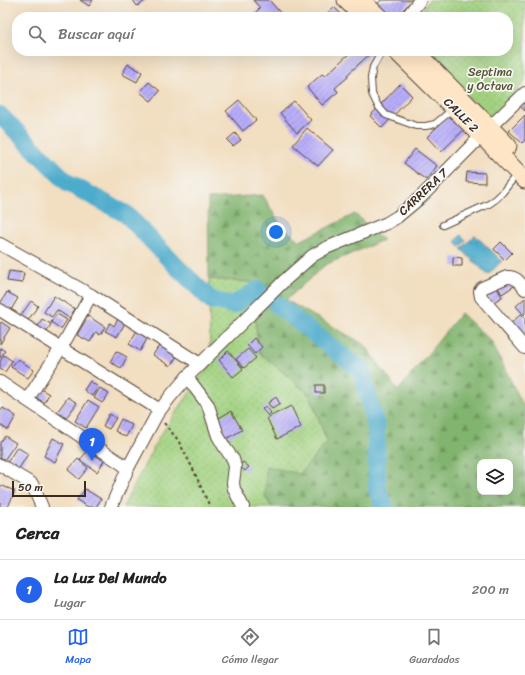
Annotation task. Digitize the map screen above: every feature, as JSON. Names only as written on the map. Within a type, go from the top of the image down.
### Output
[{"type":"main road","points":[[346,0],[358,12]]},
{"type":"main road","points":[[361,0],[374,12]]},
{"type":"main road","name":"CALLE 2","points":[[401,56],[454,108],[486,131]]},
{"type":"main road","name":"CALLE 2","points":[[419,56],[523,172]]},
{"type":"street","points":[[411,12],[420,0]]},
{"type":"street","name":"CARRERA 7","points":[[111,507],[128,468],[158,412],[187,377],[200,364],[285,280],[312,256],[326,248],[387,223],[397,217],[421,197],[525,93]]},
{"type":"street","points":[[0,244],[92,295],[200,364]]},
{"type":"street","points":[[525,289],[515,278],[511,276],[482,288],[480,291],[481,297],[525,348]]},
{"type":"street","points":[[27,400],[61,348],[92,295]]},
{"type":"street","points":[[0,310],[158,412]]},
{"type":"street","points":[[187,377],[208,405],[218,436],[233,459],[235,467],[233,484],[234,489],[243,507]]},
{"type":"street","points":[[0,382],[128,468]]},
{"type":"street","points":[[0,465],[32,484],[42,507]]},
{"type":"lane","points":[[379,56],[373,67],[371,78],[372,94],[378,106],[386,115],[416,126],[426,126],[435,124],[454,108]]},
{"type":"lane","points":[[443,225],[489,204],[523,172]]},
{"type":"path","points":[[158,412],[178,440],[210,507]]},
{"type":"green space","name":"Septima y Octava","points":[[429,0],[525,0],[525,82],[490,118],[425,56],[513,56],[513,12],[421,12]]},
{"type":"green space","points":[[263,195],[281,226],[300,241],[355,214],[383,240],[325,265],[286,300],[365,345],[398,391],[461,313],[491,341],[525,409],[525,507],[272,507],[265,497],[266,466],[300,474],[327,442],[310,395],[259,352],[251,282],[209,279],[208,199]]},
{"type":"green space","points":[[209,279],[251,282],[259,352],[310,395],[327,442],[300,474],[265,497],[272,507],[123,507],[159,437],[210,364]]},
{"type":"water","points":[[461,235],[466,240],[460,247],[455,242]]},
{"type":"water","points":[[475,235],[502,261],[488,275],[461,249]]},
{"type":"building","points":[[80,0],[93,0],[89,6]]},
{"type":"building","points":[[133,0],[147,0],[137,6]]},
{"type":"building","points":[[253,0],[269,0],[280,12],[256,12],[260,8]]},
{"type":"building","points":[[381,0],[412,0],[401,12],[383,12],[376,6]]},
{"type":"building","points":[[334,7],[339,12],[328,12]]},
{"type":"building","points":[[347,56],[368,56],[347,75],[348,77],[335,88],[338,92],[322,105],[307,87],[322,74],[325,76]]},
{"type":"building","points":[[128,64],[142,72],[137,82],[122,74]]},
{"type":"building","points":[[149,82],[160,91],[151,101],[140,92]]},
{"type":"building","points":[[400,84],[412,96],[382,128],[370,116]]},
{"type":"building","points":[[525,97],[525,111],[518,104]]},
{"type":"building","points":[[239,100],[256,120],[243,131],[226,111]]},
{"type":"building","points":[[294,101],[311,120],[297,133],[280,113]]},
{"type":"building","points":[[449,115],[464,130],[441,152],[427,137]]},
{"type":"building","points":[[525,115],[525,140],[522,143],[509,131]]},
{"type":"building","points":[[307,128],[333,150],[318,166],[293,145]]},
{"type":"building","points":[[235,133],[241,140],[233,146],[227,140]]},
{"type":"building","points":[[415,149],[437,166],[426,180],[404,163]]},
{"type":"building","points":[[467,172],[485,173],[485,183],[466,182]]},
{"type":"building","points":[[501,242],[512,253],[505,260],[494,249]]},
{"type":"building","points":[[453,257],[462,258],[462,266],[453,266]]},
{"type":"building","points":[[9,271],[24,273],[22,283],[7,281]]},
{"type":"building","points":[[510,279],[514,286],[502,294],[497,286]]},
{"type":"building","points":[[496,286],[502,297],[492,303],[486,292]]},
{"type":"building","points":[[7,292],[18,298],[11,310],[0,304]]},
{"type":"building","points":[[54,296],[75,309],[69,318],[57,310],[52,317],[44,312]]},
{"type":"building","points":[[525,298],[525,313],[524,315],[516,306]]},
{"type":"building","points":[[31,301],[38,306],[26,323],[19,318]]},
{"type":"building","points":[[57,314],[67,320],[61,329],[51,322]]},
{"type":"building","points":[[521,314],[525,318],[525,338],[523,339],[510,324]]},
{"type":"building","points":[[88,316],[105,327],[100,335],[96,332],[90,342],[77,335]]},
{"type":"building","points":[[42,319],[51,324],[45,335],[36,330]]},
{"type":"building","points":[[118,319],[125,323],[117,337],[105,331],[110,323],[114,326]]},
{"type":"building","points":[[1,322],[10,328],[0,344],[0,324]]},
{"type":"building","points":[[139,327],[150,334],[140,351],[129,344]]},
{"type":"building","points":[[254,338],[262,347],[255,354],[247,345]]},
{"type":"building","points":[[160,344],[178,355],[170,366],[153,355]]},
{"type":"building","points":[[0,348],[5,351],[0,358]]},
{"type":"building","points":[[248,349],[256,358],[244,368],[236,359]]},
{"type":"building","points":[[116,351],[127,357],[121,368],[110,362]]},
{"type":"building","points":[[228,351],[243,369],[233,377],[219,360]]},
{"type":"building","points":[[4,355],[12,361],[5,372],[0,369],[0,361]]},
{"type":"building","points":[[18,359],[34,370],[28,378],[11,367]]},
{"type":"building","points":[[90,381],[98,387],[92,396],[84,390]]},
{"type":"building","points":[[316,385],[324,385],[324,393],[316,393]]},
{"type":"building","points":[[39,388],[49,394],[44,403],[34,396]]},
{"type":"building","points":[[100,388],[109,394],[102,403],[94,398]]},
{"type":"building","points":[[68,397],[77,403],[66,418],[57,412]]},
{"type":"building","points":[[276,397],[280,404],[272,409],[268,403]]},
{"type":"building","points":[[88,400],[99,407],[86,428],[75,421]]},
{"type":"building","points":[[266,406],[271,413],[268,416],[262,409]]},
{"type":"building","points":[[291,406],[301,427],[277,439],[267,418]]},
{"type":"building","points":[[3,408],[16,416],[8,430],[0,425],[0,412]]},
{"type":"building","points":[[231,411],[242,430],[224,440],[214,421]]},
{"type":"building","points":[[109,414],[116,418],[109,429],[103,426]]},
{"type":"building","points":[[121,419],[132,425],[126,437],[115,431]]},
{"type":"building","points":[[5,436],[16,443],[4,460],[0,457],[0,443]]},
{"type":"building","points":[[53,438],[64,444],[55,462],[44,456]]},
{"type":"building","points":[[17,447],[28,454],[18,470],[7,463]]},
{"type":"building","points":[[88,450],[104,461],[97,472],[80,460]]},
{"type":"building","points":[[78,459],[88,468],[79,479],[68,470]]},
{"type":"building","points":[[243,462],[249,467],[245,471],[239,466]]},
{"type":"building","points":[[0,485],[15,491],[8,507],[0,507]]},
{"type":"building","points":[[85,489],[101,499],[96,507],[88,507],[77,500]]},
{"type":"waterway","points":[[0,115],[68,183],[126,214],[211,300],[233,305],[258,290]]},
{"type":"waterway","points":[[276,304],[361,370],[376,426],[377,489],[385,507]]},
{"type":"place","name":"La Luz Del Mundo","points":[[92,461]]}]
